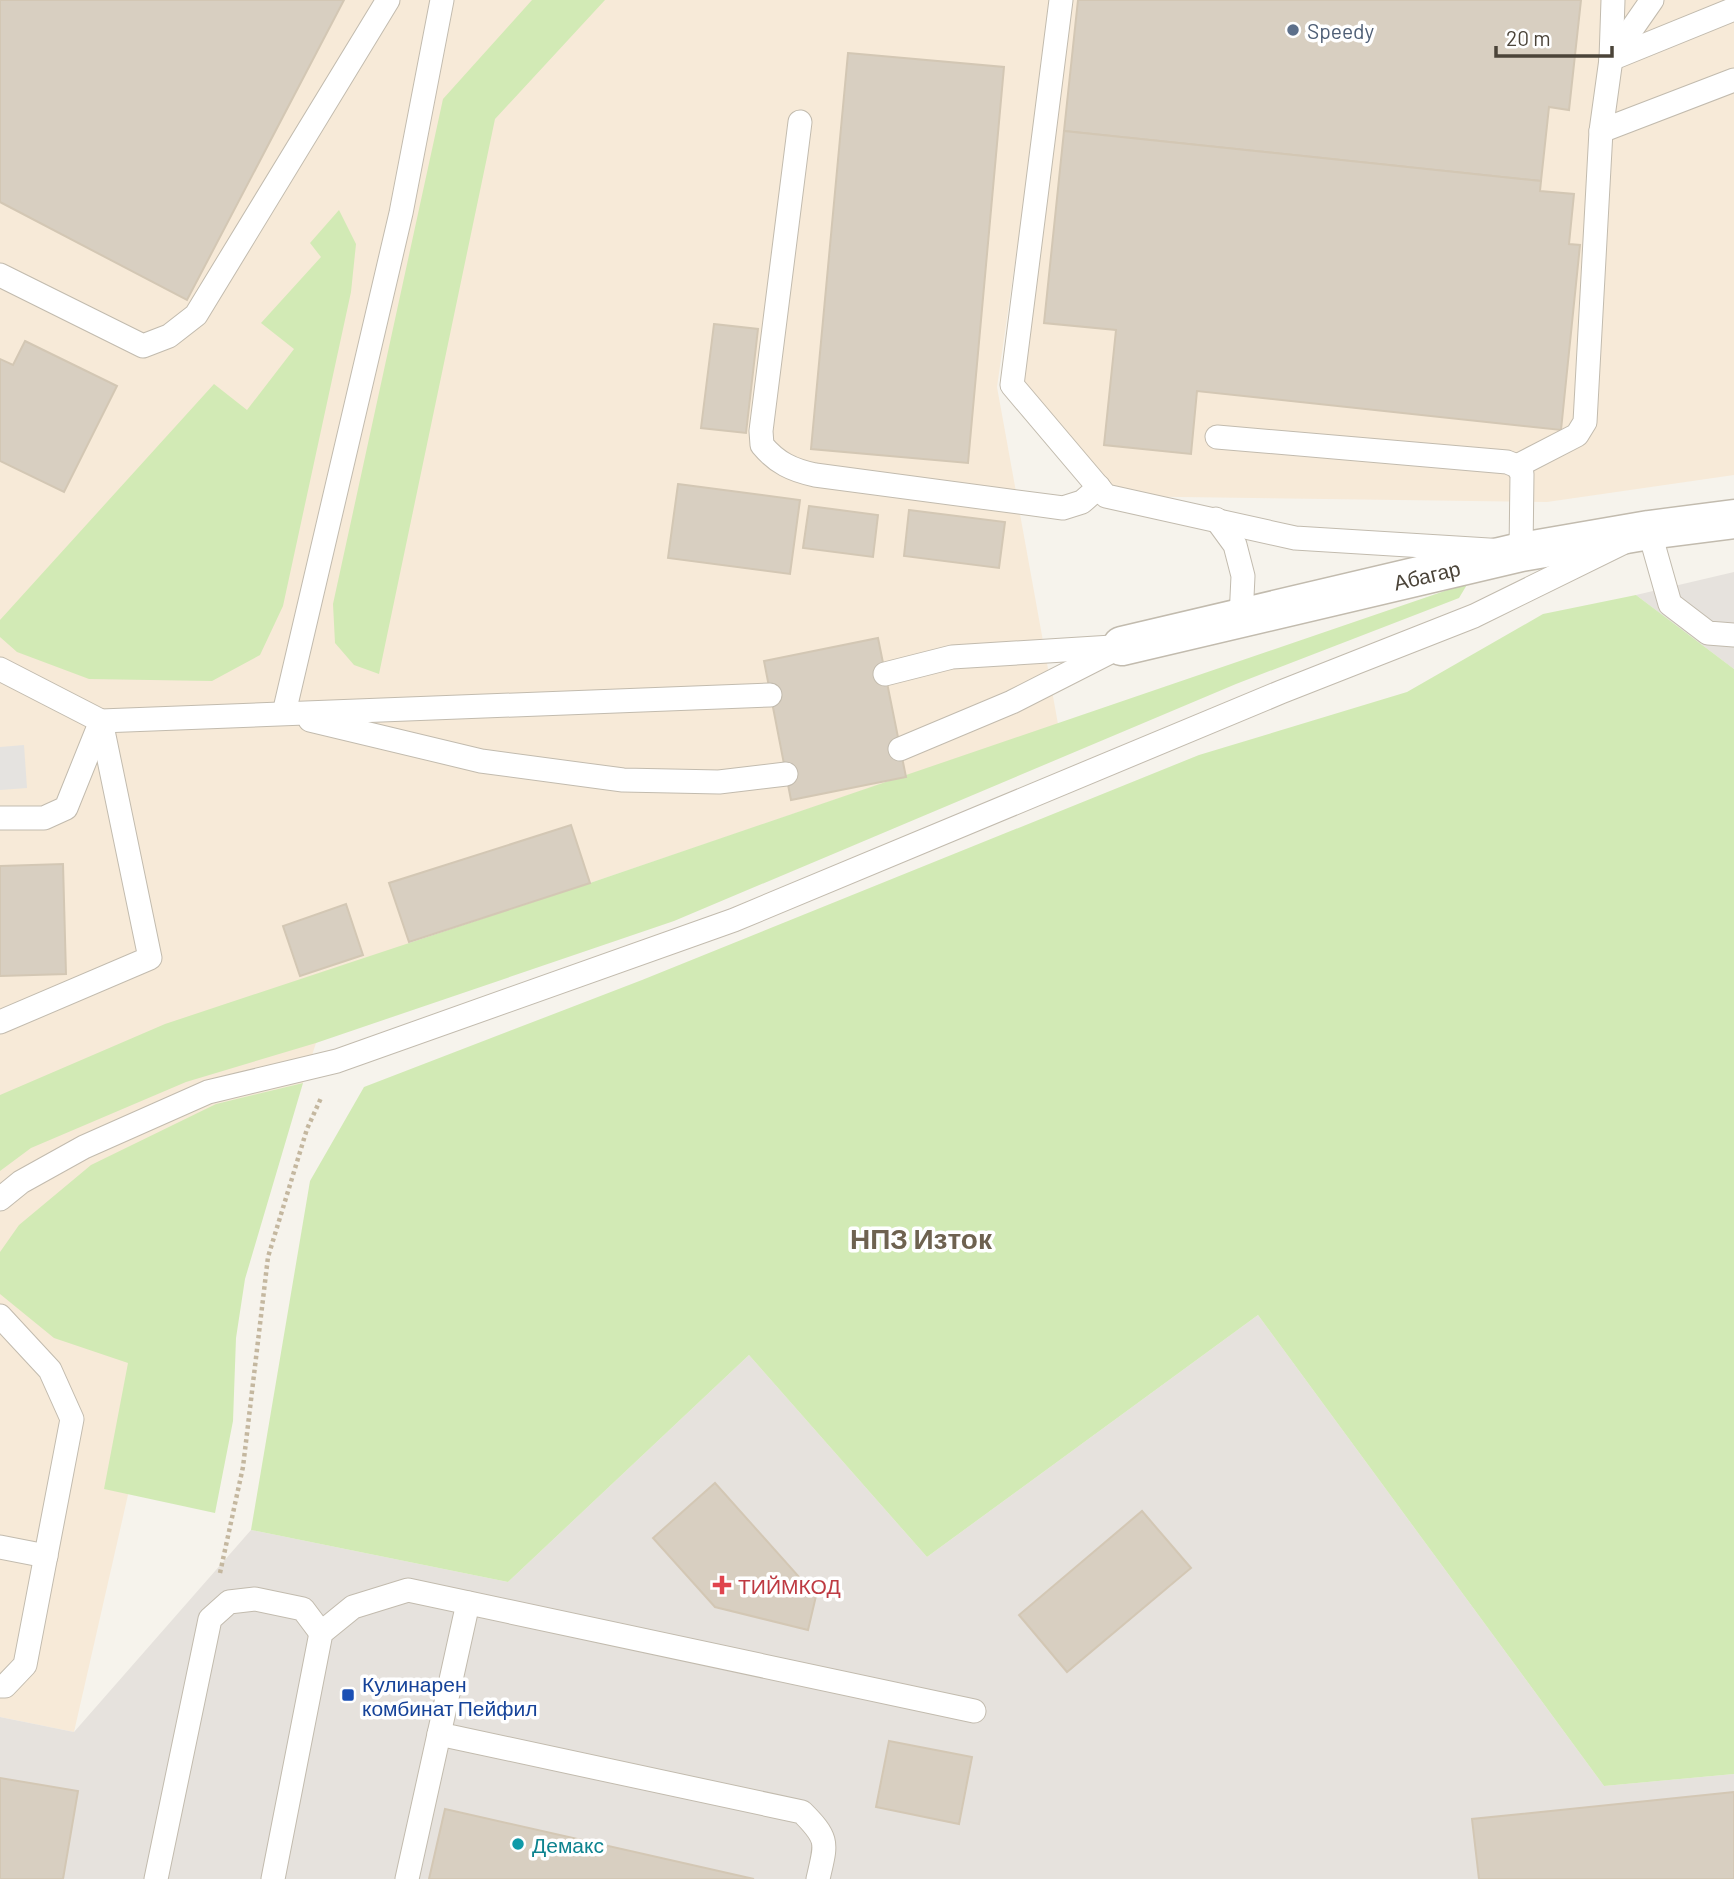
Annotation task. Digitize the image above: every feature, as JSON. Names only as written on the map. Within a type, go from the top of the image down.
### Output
[{"type":"street","name":"Абагар","points":[[1122,646],[1521,552],[1649,530],[1734,519]]},
{"type":"lane","points":[[0,275],[143,346],[169,336],[196,314],[388,0]]},
{"type":"lane","points":[[284,713],[401,213],[442,0]]},
{"type":"lane","points":[[1062,0],[1012,385],[1106,496],[1295,538],[1521,552],[1522,474],[1517,466],[1507,462],[1217,437]]},
{"type":"lane","points":[[1517,466],[1577,435],[1585,422],[1601,131],[1611,59],[1613,0]]},
{"type":"lane","points":[[1611,59],[1652,0]]},
{"type":"lane","points":[[1611,59],[1734,9]]},
{"type":"lane","points":[[1601,131],[1734,80]]},
{"type":"lane","points":[[800,122],[761,431],[762,445],[766,451],[794,470],[815,475],[1063,508],[1082,502],[1099,487]]},
{"type":"lane","points":[[1216,519],[1235,545],[1238,555],[1243,576],[1241,618]]},
{"type":"lane","points":[[0,1199],[21,1182],[84,1147],[208,1092],[337,1062],[734,920],[1281,692],[1474,616],[1649,530],[1670,604],[1708,633],[1734,635]]},
{"type":"lane","points":[[885,674],[952,657],[1122,646]]},
{"type":"lane","points":[[900,749],[1012,702],[1122,646]]},
{"type":"lane","points":[[0,670],[101,722],[770,695]]},
{"type":"lane","points":[[284,713],[481,761],[622,780],[719,782],[786,774]]},
{"type":"lane","points":[[0,818],[44,818],[66,808],[101,722]]},
{"type":"lane","points":[[0,1022],[150,958],[101,722]]},
{"type":"lane","points":[[0,1316],[50,1370],[72,1419],[25,1665],[5,1686],[0,1686]]},
{"type":"lane","points":[[0,1547],[46,1556]]},
{"type":"lane","points":[[273,1879],[321,1633],[353,1607],[408,1590],[974,1710]]},
{"type":"lane","points":[[156,1879],[210,1619],[229,1602],[255,1599],[303,1609],[321,1633]]},
{"type":"lane","points":[[407,1879],[468,1603]]},
{"type":"lane","points":[[439,1734],[802,1812],[816,1826],[825,1845],[818,1879]]},
{"type":"path","points":[[210,1619],[243,1467],[268,1257],[307,1129],[337,1062]]},
{"type":"shaded area","points":[[0,0],[1053,0],[997,387],[1058,724],[409,942],[316,1043],[303,1083],[217,1104],[74,1732],[0,1717]]},
{"type":"shaded area","points":[[1058,0],[1734,0],[1734,475],[1547,502],[1106,496],[1012,385]]},
{"type":"shaded area","points":[[1734,572],[1734,669],[1636,595]]},
{"type":"shaded area","points":[[24,745],[27,788],[0,790],[0,747]]},
{"type":"shaded area","points":[[1258,1315],[1604,1786],[1734,1774],[1734,1879],[0,1879],[0,1717],[74,1732],[251,1530],[508,1582],[749,1355],[927,1557]]},
{"type":"green space","points":[[532,0],[605,0],[495,119],[379,674],[354,665],[335,643],[333,604],[443,99]]},
{"type":"green space","points":[[339,210],[356,244],[351,292],[283,606],[260,655],[212,681],[89,679],[17,652],[0,637],[0,620],[214,384],[247,410],[294,349],[261,323],[321,257],[310,243]]},
{"type":"green space","points":[[1468,583],[1459,598],[1236,684],[674,921],[316,1043],[186,1082],[31,1148],[0,1171],[0,1095],[165,1024],[590,883]]},
{"type":"green space","points":[[1636,595],[1734,669],[1734,1774],[1604,1786],[1258,1315],[927,1557],[749,1355],[508,1582],[251,1530],[310,1181],[364,1087],[642,980],[1199,755],[1407,692],[1543,614]]},
{"type":"green space","points":[[303,1083],[245,1279],[236,1338],[233,1421],[215,1513],[104,1489],[128,1363],[54,1338],[0,1294],[0,1252],[19,1225],[91,1165],[216,1104]]},
{"type":"building","points":[[0,0],[344,0],[187,300],[0,202]]},
{"type":"building","points":[[1078,0],[1581,0],[1569,110],[1549,107],[1541,181],[1064,131]]},
{"type":"building","points":[[848,53],[1004,67],[968,463],[811,449]]},
{"type":"building","points":[[1064,131],[1541,181],[1540,191],[1574,194],[1569,244],[1580,245],[1561,430],[1197,391],[1191,454],[1104,445],[1116,330],[1044,323]]},
{"type":"building","points":[[714,324],[758,329],[746,433],[701,428]]},
{"type":"building","points":[[25,341],[117,386],[64,492],[0,461],[0,359],[13,365]]},
{"type":"building","points":[[678,484],[800,500],[790,574],[668,558]]},
{"type":"building","points":[[809,506],[878,515],[873,557],[803,548]]},
{"type":"building","points":[[909,510],[1005,522],[999,568],[904,556]]},
{"type":"building","points":[[878,638],[906,777],[791,800],[764,661]]},
{"type":"building","points":[[571,825],[590,883],[409,942],[389,883]]},
{"type":"building","points":[[63,864],[66,974],[0,976],[0,866]]},
{"type":"building","points":[[346,904],[363,955],[300,976],[283,926]]},
{"type":"building","points":[[715,1483],[816,1596],[808,1630],[715,1607],[653,1538]]},
{"type":"building","points":[[1142,1511],[1191,1568],[1067,1672],[1019,1615]]},
{"type":"building","points":[[889,1741],[972,1757],[959,1824],[876,1807]]},
{"type":"building","points":[[0,1778],[78,1791],[63,1879],[0,1879]]},
{"type":"building","points":[[1734,1792],[1734,1879],[1479,1879],[1472,1819]]},
{"type":"building","name":"Демакс","points":[[445,1809],[754,1879],[429,1879]]},
{"type":"place","name":"Speedy","points":[[1293,30]]},
{"type":"place","name":"ТИЙМКОД","points":[[722,1585]]},
{"type":"place","name":"Кулинарен комбинат Пейфил","points":[[348,1695]]},
{"type":"place","name":"Демакс","points":[[518,1844]]},
{"type":"district","name":"НПЗ Изток","points":[[921,1238]]}]
